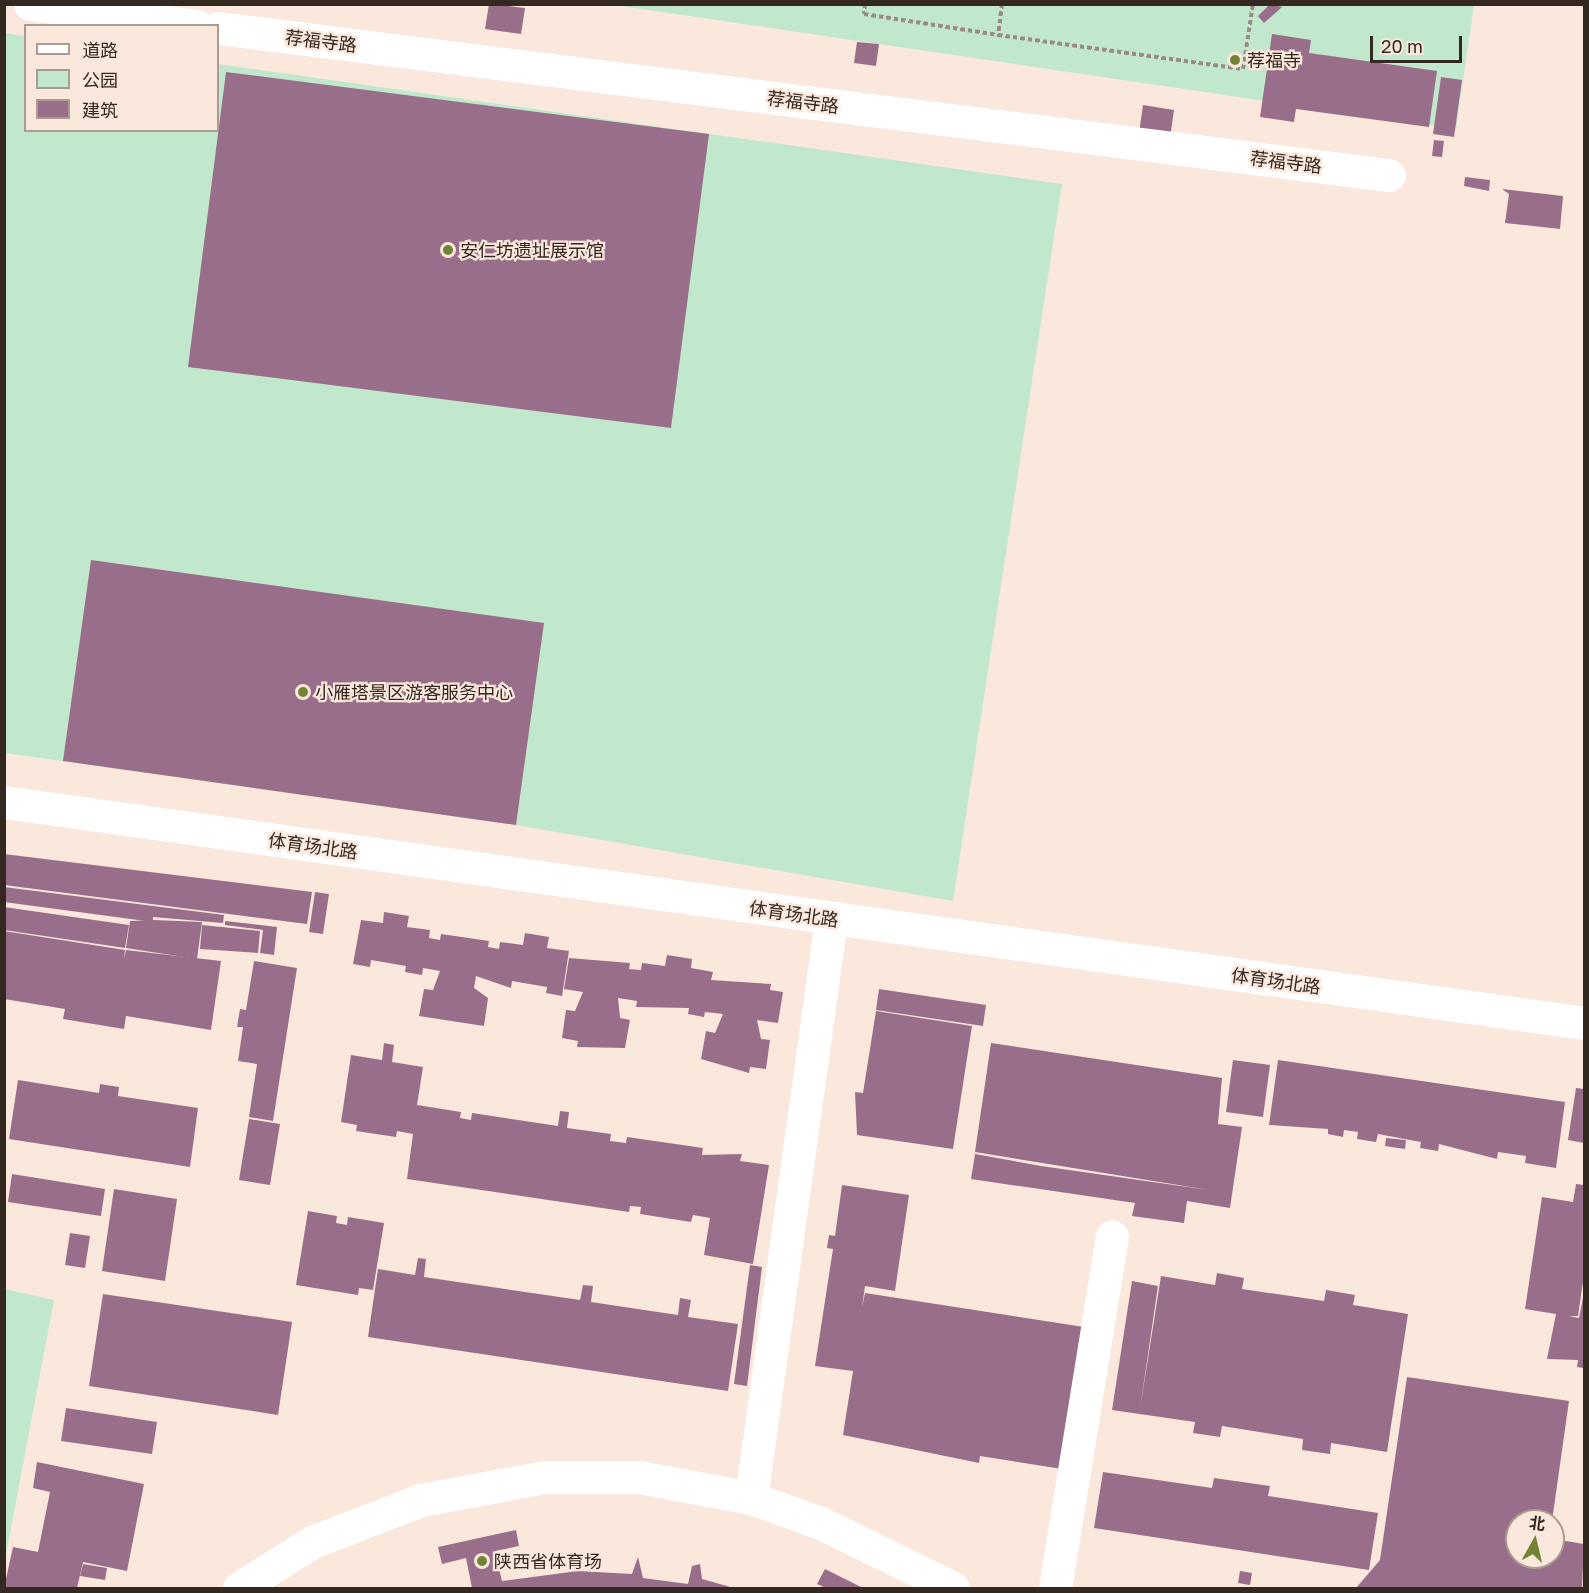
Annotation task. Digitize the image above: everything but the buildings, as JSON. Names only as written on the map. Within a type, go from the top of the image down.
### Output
[{"type":"street","points":[[30,4],[182,24]]},
{"type":"street","name":"荐福寺路","points":[[219,28],[1389,175]]},
{"type":"street","name":"体育场北路","points":[[4,802],[831,920],[1584,1023]]},
{"type":"street","points":[[751,1497],[831,920]]},
{"type":"street","points":[[1054,1588],[1112,1237]]},
{"type":"street","points":[[239,1588],[312,1542],[421,1500],[545,1477],[639,1477],[751,1497],[821,1523],[953,1588]]},
{"type":"path","points":[[723,4],[739,4]]},
{"type":"path","points":[[865,4],[864,14],[1243,69],[1253,4]]},
{"type":"path","points":[[998,35],[1002,4]]},
{"type":"green space","name":"荐福寺","points":[[614,5],[1474,5],[1456,129]]},
{"type":"green space","points":[[5,33],[24,36],[24,132],[219,132],[219,64],[1062,184],[953,901],[516,825],[5,753]]},
{"type":"green space","points":[[5,1289],[54,1300],[5,1560]]},
{"type":"place","name":"荐福寺","points":[[1235,60]]},
{"type":"place","name":"安仁坊遗址展示馆","points":[[448,250]]},
{"type":"place","name":"小雁塔景区游客服务中心","points":[[303,692]]},
{"type":"place","name":"陕西省体育场","points":[[482,1561]]}]
